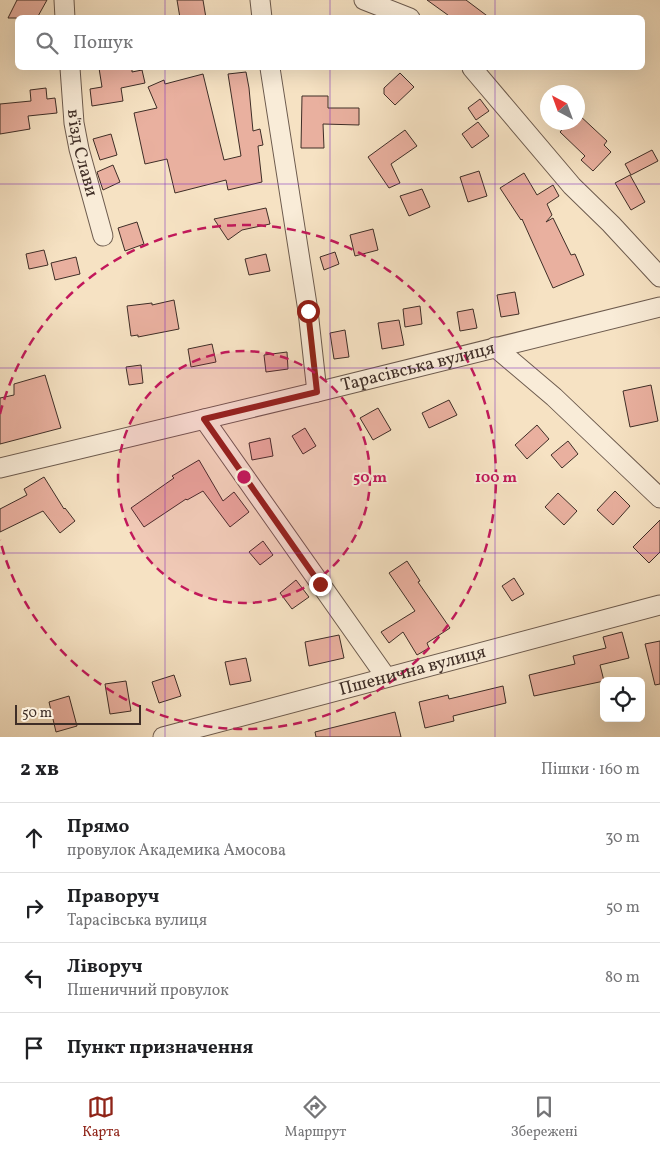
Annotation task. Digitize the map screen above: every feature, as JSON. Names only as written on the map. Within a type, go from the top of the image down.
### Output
[{"type":"street","points":[[64,0],[65,15]]},
{"type":"street","points":[[260,0],[262,15]]},
{"type":"street","points":[[364,0],[402,15]]},
{"type":"street","name":"в'їзд Слави","points":[[70,70],[77,140],[103,236]]},
{"type":"street","points":[[270,70],[308,311],[317,392]]},
{"type":"street","points":[[474,70],[566,179],[642,256],[660,277]]},
{"type":"street","name":"Тарасівська вулиця","points":[[0,468],[660,307]]},
{"type":"street","points":[[495,347],[554,397],[660,498]]},
{"type":"street","points":[[204,419],[386,677]]},
{"type":"street","name":"Пшенична вулиця","points":[[163,737],[660,604]]},
{"type":"building","points":[[17,0],[47,0],[39,15],[15,15],[15,18],[8,18]]},
{"type":"building","points":[[177,0],[203,0],[206,15],[180,15]]},
{"type":"building","points":[[427,0],[466,0],[486,15],[448,15]]},
{"type":"building","points":[[99,70],[132,70],[132,72],[142,70],[145,83],[121,88],[123,101],[92,106],[90,89],[102,87]]},
{"type":"building","points":[[246,72],[253,131],[260,129],[263,145],[258,146],[262,182],[228,190],[226,180],[175,193],[167,159],[145,164],[134,113],[157,108],[148,87],[164,80],[165,84],[203,74],[224,160],[241,156],[228,74]]},
{"type":"building","points":[[400,73],[414,87],[395,105],[384,94],[384,88]]},
{"type":"building","points":[[46,88],[47,99],[55,98],[57,113],[28,116],[30,129],[0,134],[0,104],[31,101],[30,90]]},
{"type":"building","points":[[302,96],[328,96],[328,108],[359,108],[359,125],[323,124],[324,148],[301,148]]},
{"type":"building","points":[[480,99],[489,111],[476,120],[468,108]]},
{"type":"building","points":[[585,121],[607,141],[604,145],[611,152],[593,171],[581,160],[585,156],[560,132],[562,130],[585,130]]},
{"type":"building","points":[[478,122],[489,136],[472,148],[462,134]]},
{"type":"building","points":[[405,130],[417,146],[391,164],[400,183],[389,188],[368,157]]},
{"type":"building","points":[[111,134],[117,155],[100,160],[93,139]]},
{"type":"building","points":[[652,150],[658,161],[631,175],[625,164]]},
{"type":"building","points":[[113,165],[120,182],[103,190],[97,172]]},
{"type":"building","points":[[479,171],[487,196],[468,202],[460,177]]},
{"type":"building","points":[[524,173],[537,195],[553,185],[559,196],[547,204],[552,215],[546,222],[553,218],[571,255],[575,254],[584,275],[553,288],[522,219],[500,188]]},
{"type":"building","points":[[630,175],[645,202],[631,210],[615,183]]},
{"type":"building","points":[[422,189],[430,207],[409,216],[400,196]]},
{"type":"building","points":[[266,208],[270,224],[242,230],[228,240],[214,219]]},
{"type":"building","points":[[137,222],[144,244],[125,251],[118,228]]},
{"type":"building","points":[[373,229],[378,250],[355,256],[350,235]]},
{"type":"building","points":[[44,250],[48,265],[29,269],[26,254]]},
{"type":"building","points":[[335,252],[339,264],[324,270],[320,257]]},
{"type":"building","points":[[266,254],[270,271],[249,275],[245,259]]},
{"type":"building","points":[[76,257],[80,274],[55,280],[51,263]]},
{"type":"building","points":[[515,292],[519,314],[501,317],[497,295]]},
{"type":"building","points":[[174,300],[179,329],[138,337],[138,335],[131,336],[127,306],[152,303],[152,305]]},
{"type":"building","points":[[420,306],[422,324],[405,327],[403,309]]},
{"type":"building","points":[[473,309],[477,328],[460,331],[457,312]]},
{"type":"building","points":[[399,320],[404,345],[382,349],[378,323]]},
{"type":"building","points":[[345,330],[349,357],[334,359],[330,333]]},
{"type":"building","points":[[212,344],[216,362],[191,367],[188,349]]},
{"type":"building","points":[[287,352],[288,369],[266,372],[264,355]]},
{"type":"building","points":[[141,365],[143,383],[129,385],[126,367]]},
{"type":"building","points":[[45,375],[61,428],[0,444],[0,398],[14,395],[14,384]]},
{"type":"building","points":[[651,385],[658,421],[630,427],[623,391]]},
{"type":"building","points":[[449,400],[457,415],[429,428],[422,413]]},
{"type":"building","points":[[378,408],[391,430],[373,440],[360,418]]},
{"type":"building","points":[[537,425],[549,439],[527,459],[515,445]]},
{"type":"building","points":[[305,428],[316,446],[303,454],[292,436]]},
{"type":"building","points":[[270,438],[273,456],[252,460],[249,443]]},
{"type":"building","points":[[568,441],[578,454],[562,468],[551,455]]},
{"type":"building","points":[[199,460],[223,501],[234,492],[249,512],[230,527],[203,491],[186,499],[144,527],[131,508],[174,478],[172,476]]},
{"type":"building","points":[[44,477],[64,509],[75,521],[60,533],[43,511],[0,532],[0,509],[27,495],[24,489]]},
{"type":"building","points":[[615,491],[630,506],[613,525],[597,510]]},
{"type":"building","points":[[558,493],[577,511],[564,525],[545,507]]},
{"type":"building","points":[[660,520],[660,552],[649,563],[633,547]]},
{"type":"building","points":[[263,541],[273,555],[260,565],[249,552]]},
{"type":"building","points":[[407,561],[420,581],[418,582],[450,628],[427,643],[429,648],[417,655],[403,632],[389,643],[381,632],[415,611],[389,573]]},
{"type":"building","points":[[514,578],[524,594],[512,601],[502,586]]},
{"type":"building","points":[[296,580],[309,597],[292,609],[280,593]]},
{"type":"building","points":[[622,632],[629,658],[600,665],[603,677],[600,677],[600,682],[534,696],[529,675],[575,664],[573,656],[606,648],[603,637]]},
{"type":"building","points":[[339,635],[344,658],[309,666],[305,642]]},
{"type":"building","points":[[660,641],[660,684],[655,685],[645,644]]},
{"type":"building","points":[[246,658],[251,681],[230,685],[225,662]]},
{"type":"building","points":[[174,675],[181,696],[159,703],[152,682]]},
{"type":"building","points":[[126,681],[131,711],[110,714],[105,684]]},
{"type":"building","points":[[503,686],[506,703],[453,716],[454,721],[425,728],[419,702],[448,695],[449,699]]},
{"type":"building","points":[[69,696],[77,726],[56,732],[49,702]]},
{"type":"building","points":[[395,712],[401,737],[316,737],[315,732]]},
{"type":"route","points":[[308,311],[317,392],[204,419],[320,584]]}]
